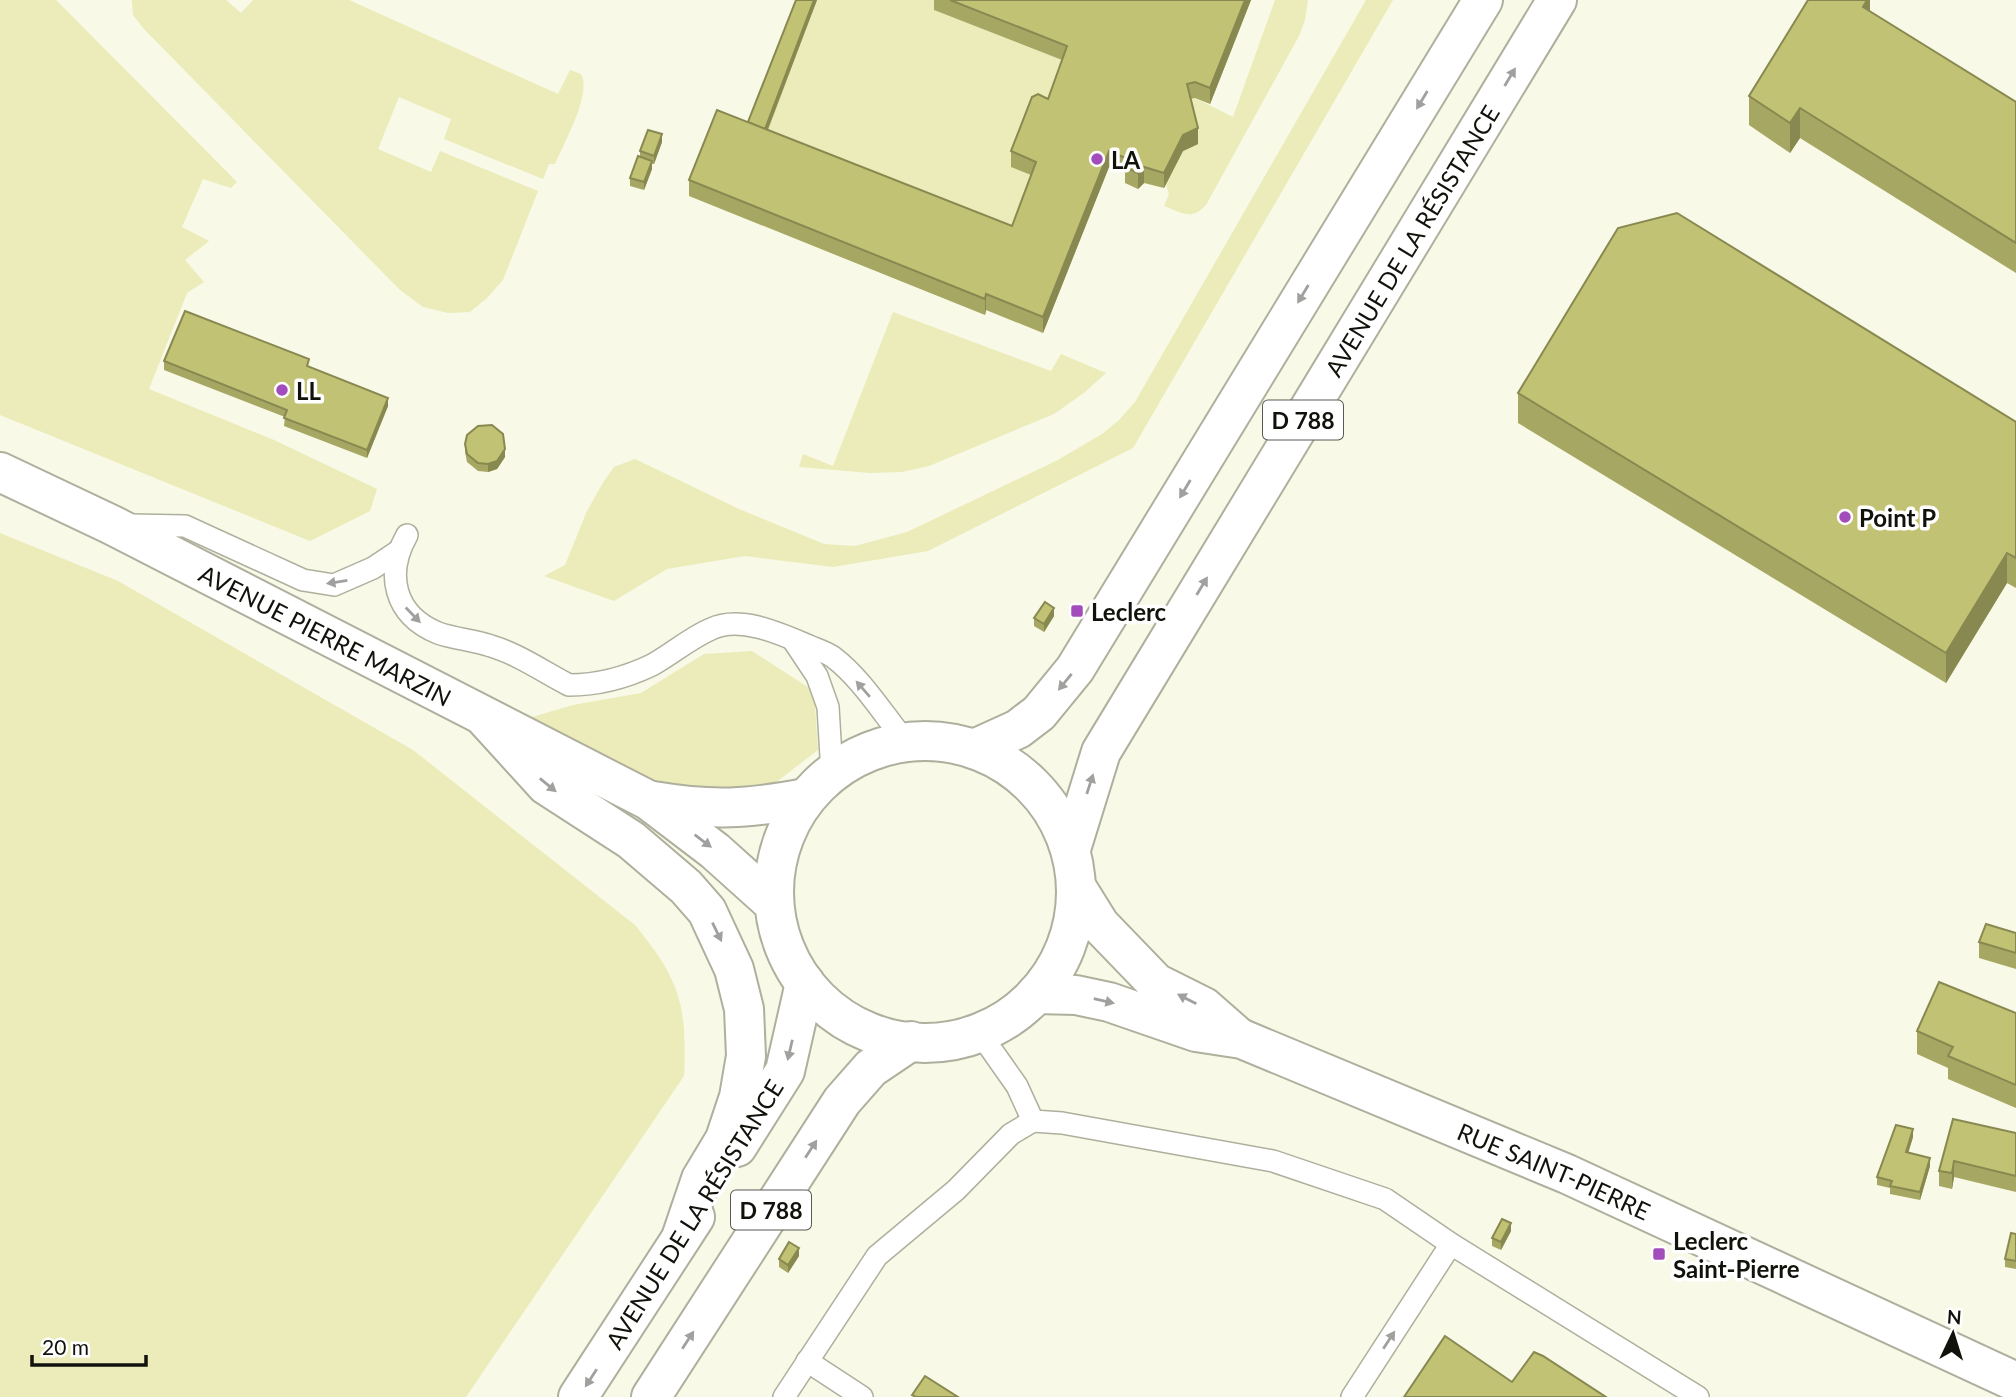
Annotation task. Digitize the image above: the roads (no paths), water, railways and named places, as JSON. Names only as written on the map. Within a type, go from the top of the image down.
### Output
[{"type":"main road","name":"D 788","points":[[974,749],[1018,729],[1039,713],[1075,669],[1483,0]]},
{"type":"main road","name":"AVENUE DE LA RÉSISTANCE","points":[[1071,849],[1101,752],[1557,0]]},
{"type":"main road","name":"AVENUE PIERRE MARZIN","points":[[0,472],[112,525],[648,800],[715,850],[774,904]]},
{"type":"main road","points":[[485,718],[546,785],[631,840],[687,887],[707,911],[734,969],[744,1009],[746,1056],[739,1097],[725,1139],[701,1179],[681,1238]]},
{"type":"main road","points":[[906,742],[952,743],[974,749],[994,757],[1027,780],[1054,812],[1071,849],[1076,888],[1076,907],[1067,945],[1059,963],[1036,994],[1010,1017],[979,1032],[946,1041],[911,1041],[886,1037],[857,1027],[838,1015],[805,983],[782,939],[774,904],[774,885],[780,851],[791,823],[819,786],[866,752],[906,742]]},
{"type":"main road","name":"AVENUE PIERRE MARZIN","points":[[648,800],[695,808],[739,809],[819,786]]},
{"type":"main road","name":"RUE SAINT-PIERRE","points":[[1076,888],[1100,925],[1156,983],[1204,1007],[1242,1039]]},
{"type":"main road","name":"AVENUE DE LA RÉSISTANCE","points":[[578,1397],[785,1071],[805,983]]},
{"type":"main road","name":"RUE SAINT-PIERRE","points":[[1036,994],[1076,995],[1110,1002],[1196,1032],[1242,1039],[1567,1174],[2016,1382]]},
{"type":"main road","name":"D 788","points":[[651,1397],[842,1101],[871,1068],[911,1041]]},
{"type":"lane","points":[[112,525],[185,526],[303,580],[334,585],[373,568],[402,544],[395,576],[399,597],[412,619],[438,633],[493,646],[569,685],[598,683],[650,665],[713,628],[753,626],[832,656],[863,688],[906,742]]},
{"type":"lane","points":[[793,639],[817,676],[828,707],[819,786]]},
{"type":"lane","points":[[979,1032],[1017,1086],[1033,1121]]},
{"type":"lane","points":[[784,1397],[877,1256],[956,1190],[1011,1134],[1033,1121],[1062,1123],[1273,1161],[1385,1199],[1451,1244],[1698,1397]]},
{"type":"lane","points":[[1352,1397],[1451,1244]]},
{"type":"lane","points":[[807,1362],[862,1397]]},
{"type":"place","name":"LA","points":[[1097,159]]},
{"type":"place","name":"LL","points":[[282,390]]},
{"type":"place","name":"Point P","points":[[1845,517]]},
{"type":"place","name":"Leclerc","points":[[1077,611]]},
{"type":"place","name":"Leclerc Saint-Pierre","points":[[1659,1254]]}]
